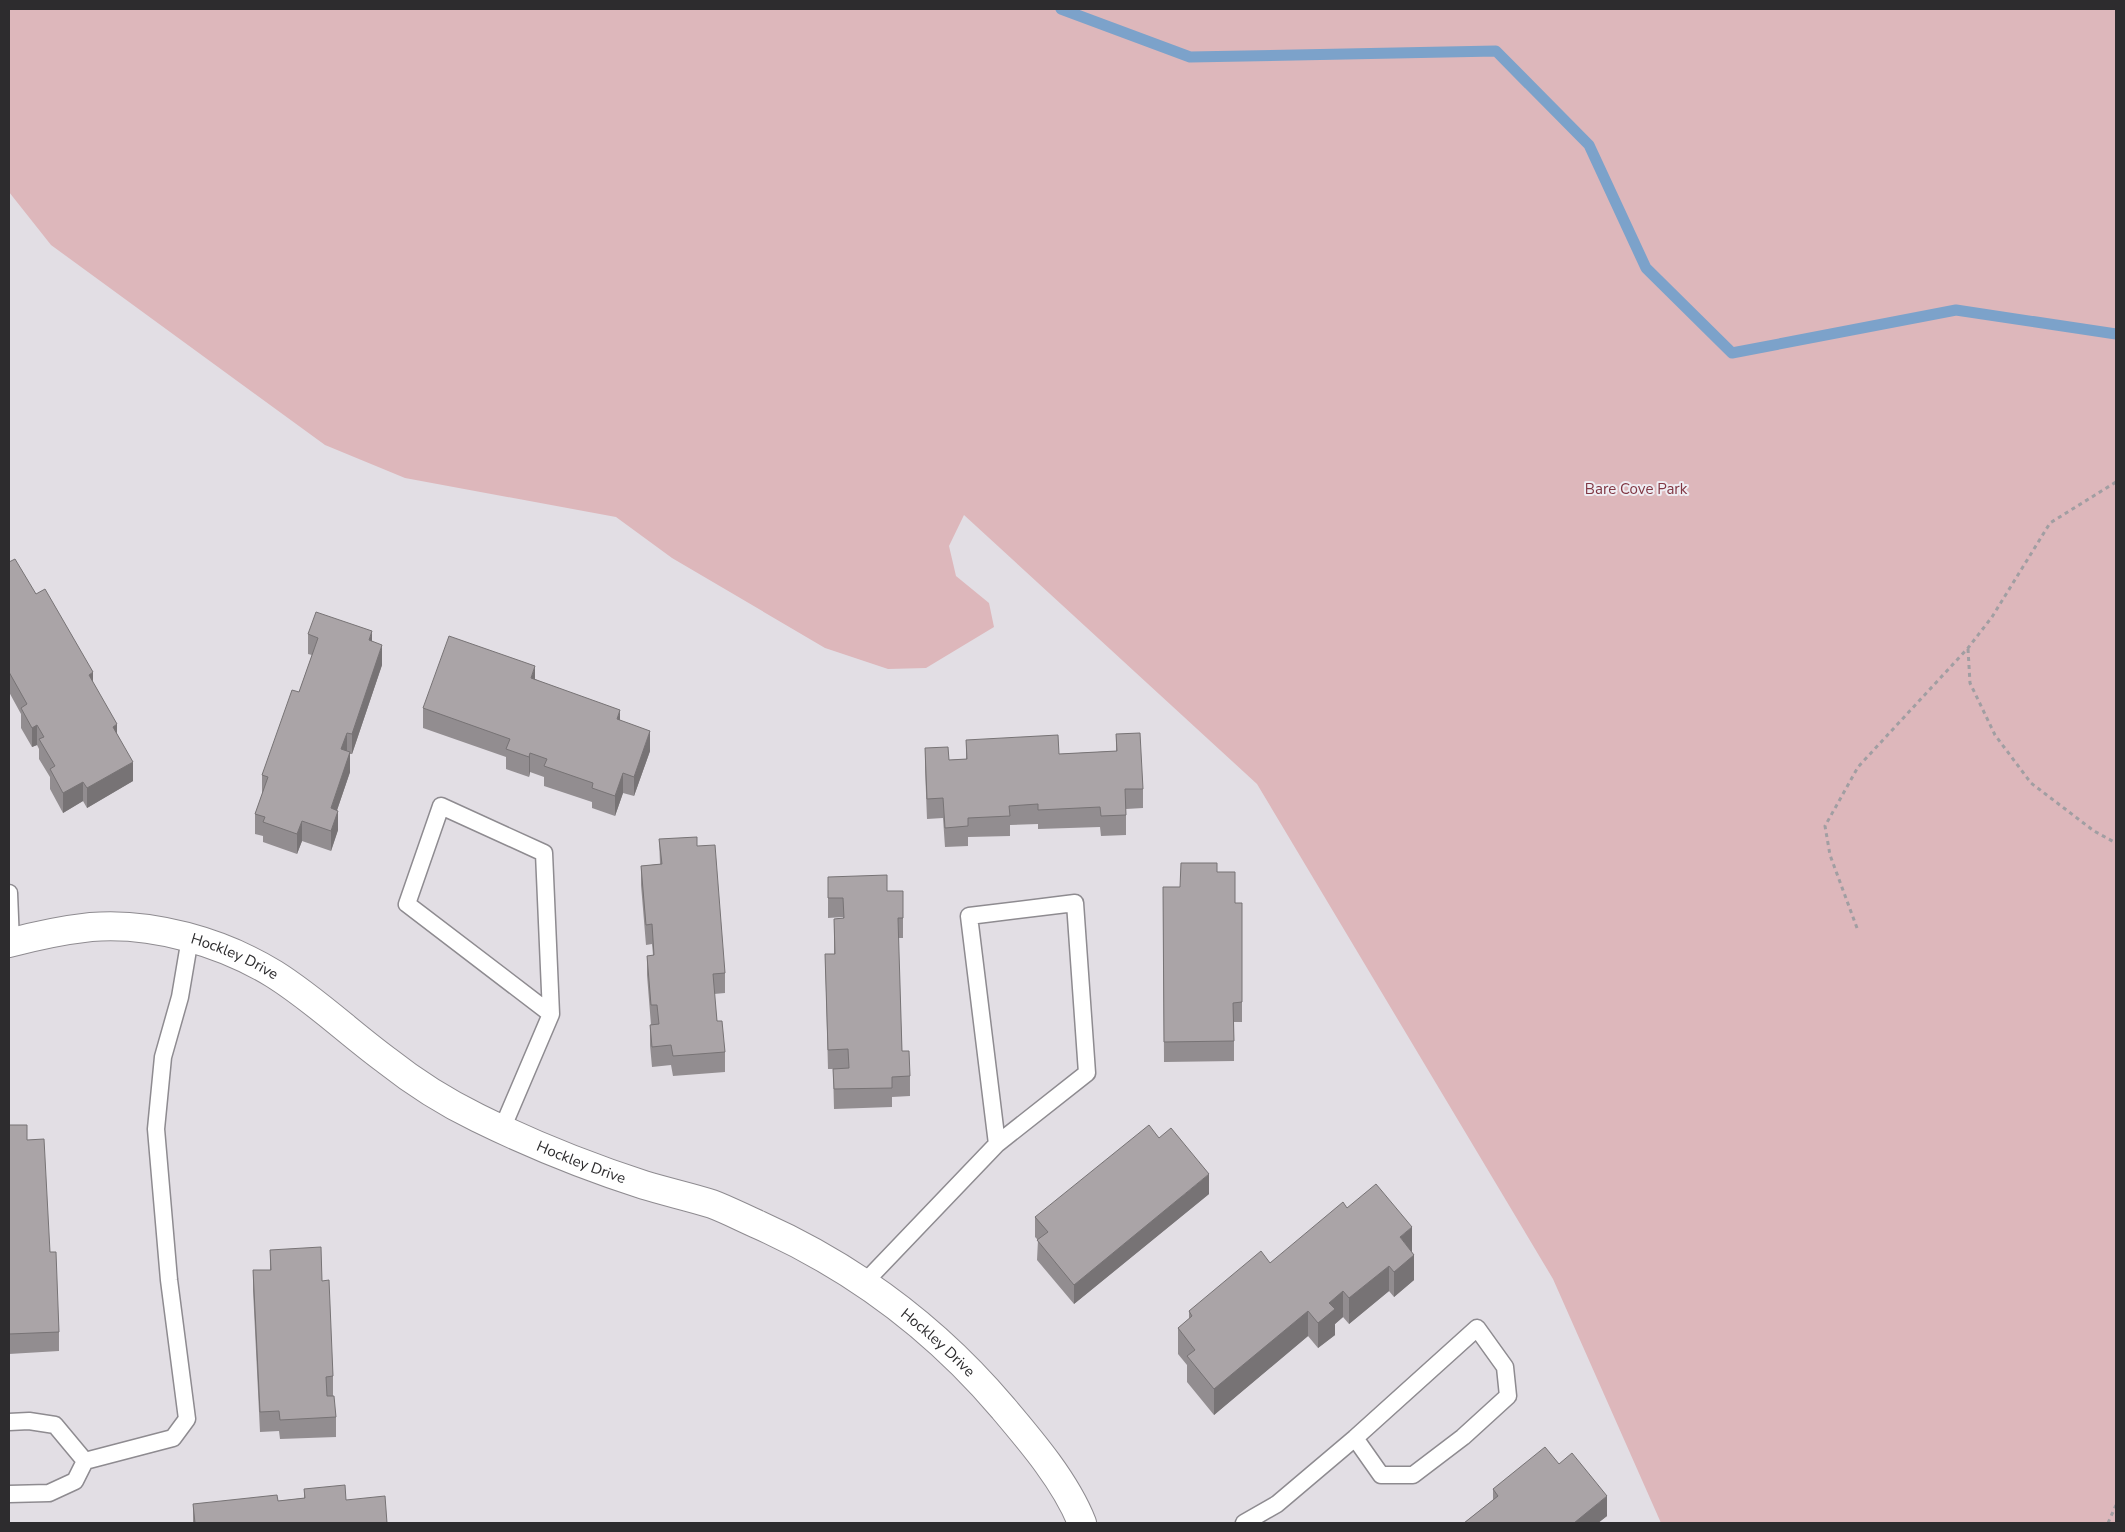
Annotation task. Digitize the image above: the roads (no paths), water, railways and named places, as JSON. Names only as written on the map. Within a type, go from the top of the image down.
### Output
[{"type":"street","name":"Hockley Drive","points":[[10,942],[91,927],[146,929],[190,938],[242,958],[274,974],[386,1061],[443,1100],[502,1129],[642,1184],[714,1205],[791,1239],[864,1282],[922,1326],[989,1391],[1034,1444],[1077,1510],[1082,1523]]},
{"type":"lane","points":[[502,1129],[551,1014],[544,853],[442,806],[407,904],[551,1014]]},
{"type":"lane","points":[[9,893],[10,942]]},
{"type":"lane","points":[[864,1282],[997,1144],[1087,1073],[1075,904],[969,916],[997,1144]]},
{"type":"lane","points":[[9,1494],[49,1493],[75,1481],[85,1461],[174,1438],[187,1419],[169,1280],[156,1129],[163,1056],[180,997],[190,938]]},
{"type":"lane","points":[[1244,1523],[1277,1504],[1355,1438],[1477,1328],[1505,1367],[1508,1396],[1463,1438],[1413,1475],[1381,1475],[1355,1438]]},
{"type":"lane","points":[[9,1422],[29,1421],[55,1425],[85,1461]]},
{"type":"waterway","points":[[1061,9],[1190,57],[1496,51],[1589,145],[1646,268],[1732,353],[1956,310],[2116,334]]},
{"type":"park label","name":"Bare Cove Park","points":[[1636,489]]}]
